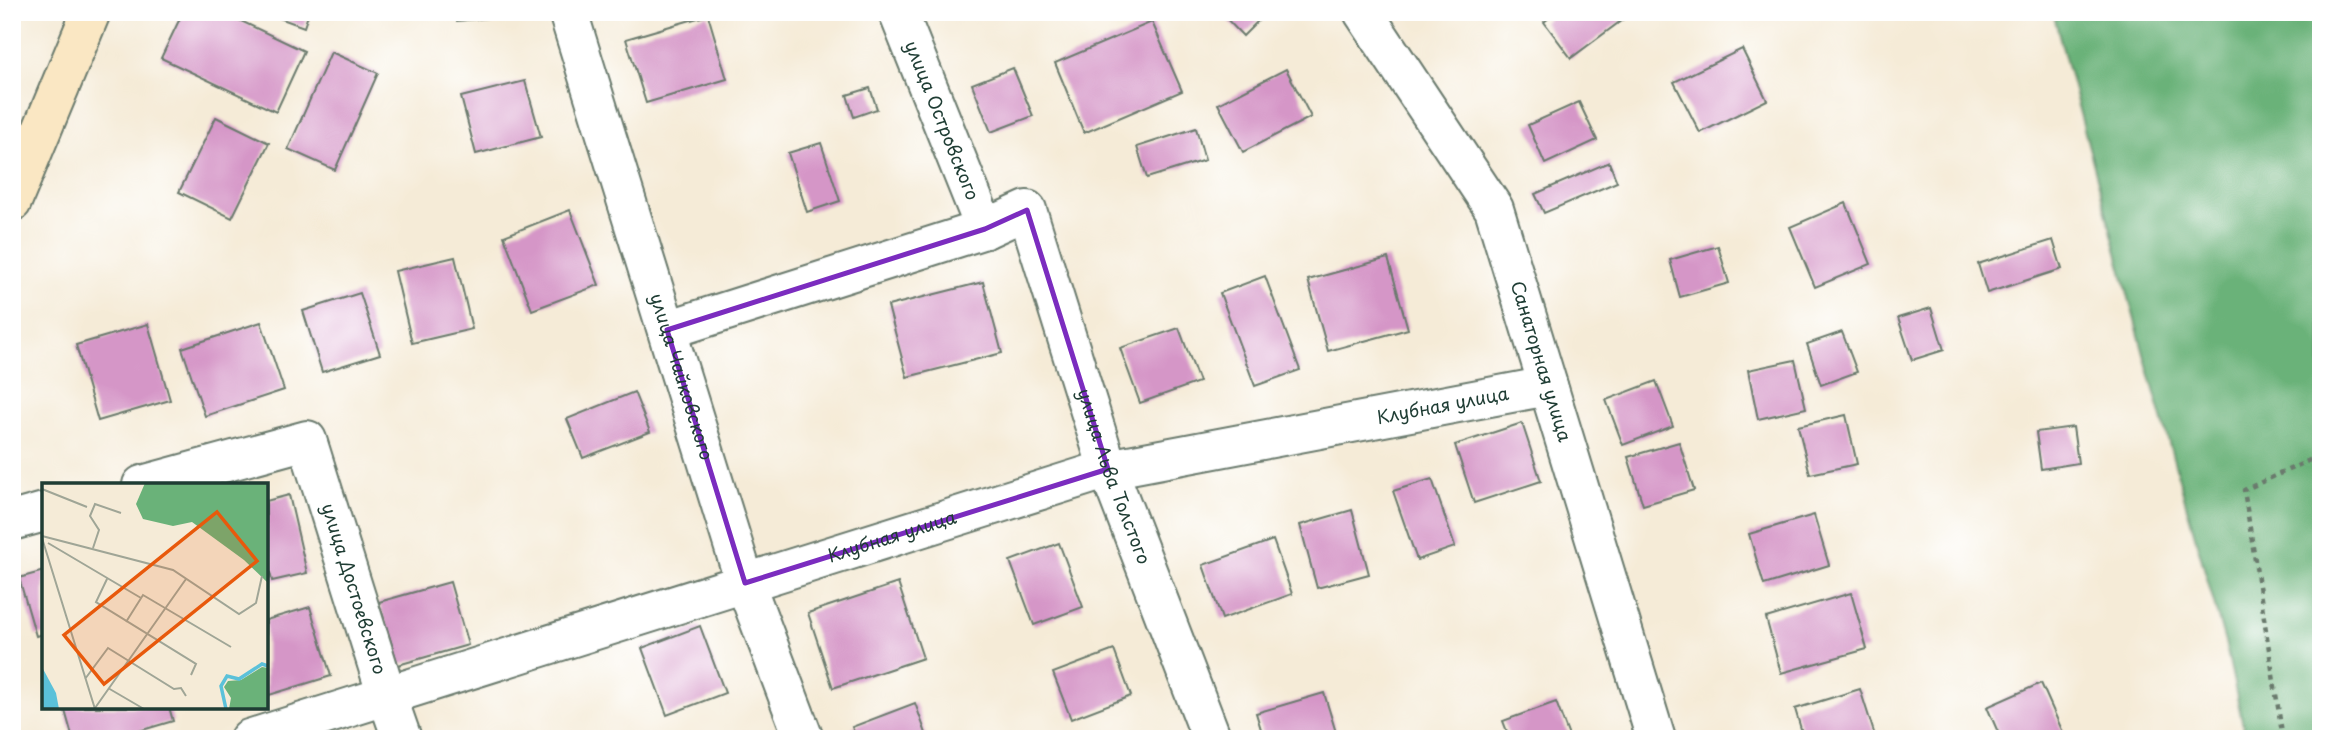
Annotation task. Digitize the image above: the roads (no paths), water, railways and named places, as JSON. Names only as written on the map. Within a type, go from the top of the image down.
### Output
[{"type":"street","points":[[12,202],[91,12]]},
{"type":"street","name":"улица Чайковского","points":[[568,12],[745,583],[804,739]]},
{"type":"street","name":"улица Островского","points":[[898,12],[985,229]]},
{"type":"street","name":"Санаторная улица","points":[[1363,12],[1494,209],[1656,739]]},
{"type":"street","name":"улица Льва Толстого","points":[[985,229],[1027,210],[1108,469],[1212,739]]},
{"type":"street","points":[[667,330],[985,229]]},
{"type":"street","name":"Клубная улица","points":[[249,739],[1108,469],[1548,386]]},
{"type":"street","name":"улица Достоевского","points":[[149,483],[307,440],[402,739]]},
{"type":"street","points":[[12,521],[42,513]]}]
